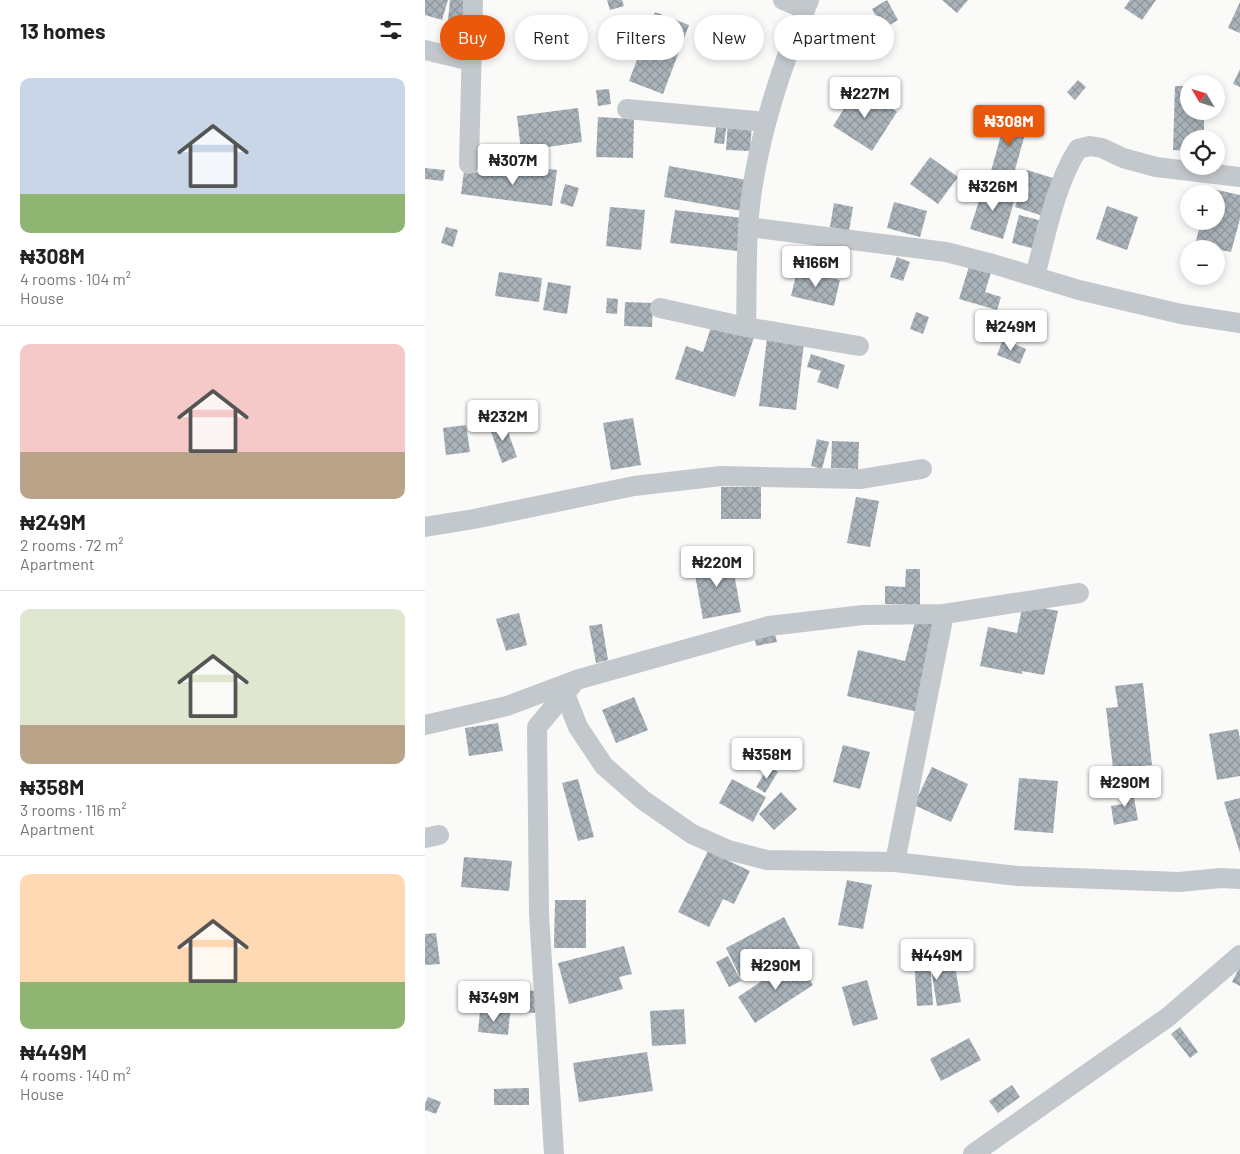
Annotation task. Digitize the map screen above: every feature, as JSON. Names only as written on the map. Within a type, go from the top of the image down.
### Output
[{"type":"street","points":[[469,164],[473,0]]},
{"type":"street","points":[[746,327],[748,227],[765,122],[807,4],[783,0]]},
{"type":"street","points":[[425,50],[471,61]]},
{"type":"street","points":[[627,109],[765,122]]},
{"type":"street","points":[[1035,276],[1069,162],[1078,149],[1090,146],[1102,148],[1123,158],[1156,167],[1240,177]]},
{"type":"street","points":[[748,227],[946,252],[1079,290],[1181,314],[1240,323]]},
{"type":"street","points":[[660,308],[746,327],[859,346]]},
{"type":"street","points":[[425,528],[634,486],[721,476],[861,479],[922,469]]},
{"type":"street","points":[[425,725],[507,706],[769,626],[863,615],[944,614],[1079,593]]},
{"type":"street","points":[[895,862],[944,614]]},
{"type":"street","points":[[554,1154],[539,914],[537,727],[570,687]]},
{"type":"street","points":[[570,687],[578,727],[604,766],[643,800],[692,834],[728,850],[767,860],[895,862],[1018,876],[1179,882],[1221,878],[1240,879]]},
{"type":"street","points":[[507,706],[523,714],[537,727]]},
{"type":"street","points":[[973,1154],[1168,1017],[1240,955]]},
{"type":"building","points":[[425,0],[448,0],[444,15],[440,15],[440,19],[425,15]]},
{"type":"building","points":[[450,0],[466,0],[465,15],[448,15]]},
{"type":"building","points":[[607,0],[622,0],[624,6],[610,10]]},
{"type":"building","points":[[887,0],[898,20],[894,22],[894,15],[875,15],[872,9]]},
{"type":"building","points":[[942,0],[968,0],[957,13]]},
{"type":"building","points":[[1130,0],[1156,0],[1142,20],[1124,8]]},
{"type":"building","points":[[1240,2],[1240,33],[1228,28]]},
{"type":"building","points":[[684,23],[689,25],[684,38]]},
{"type":"building","points":[[637,60],[676,60],[663,94],[629,81]]},
{"type":"building","points":[[1240,69],[1240,87],[1233,84]]},
{"type":"building","points":[[1078,80],[1086,87],[1075,100],[1067,92]]},
{"type":"building","points":[[1175,86],[1180,86],[1180,120],[1204,120],[1204,130],[1180,130],[1180,150],[1173,150]]},
{"type":"building","points":[[858,87],[897,112],[872,151],[833,126]]},
{"type":"building","points":[[609,89],[611,104],[598,106],[596,90]]},
{"type":"building","points":[[578,108],[582,142],[521,151],[517,116]]},
{"type":"building","points":[[598,117],[634,119],[633,158],[596,157]]},
{"type":"building","points":[[1006,117],[1028,123],[1013,177],[991,171]]},
{"type":"building","points":[[717,121],[727,123],[724,144],[714,143]]},
{"type":"building","points":[[728,121],[752,123],[750,151],[726,150]]},
{"type":"building","points":[[930,157],[958,177],[938,204],[910,184]]},
{"type":"building","points":[[517,165],[557,170],[552,206],[461,194],[464,171],[515,177]]},
{"type":"building","points":[[669,166],[747,180],[742,211],[664,197]]},
{"type":"building","points":[[425,168],[445,170],[443,181],[425,179]]},
{"type":"building","points":[[1027,170],[1056,179],[1043,216],[1015,207]]},
{"type":"building","points":[[565,184],[579,188],[573,207],[560,203]]},
{"type":"building","points":[[984,185],[1016,195],[1003,239],[970,229]]},
{"type":"building","points":[[1225,192],[1240,195],[1240,219],[1231,252],[1225,251],[1225,240],[1196,240],[1199,230],[1225,230]]},
{"type":"building","points":[[894,202],[927,211],[920,237],[887,228]]},
{"type":"building","points":[[834,203],[853,207],[849,231],[830,227]]},
{"type":"building","points":[[1107,206],[1138,217],[1127,250],[1096,239]]},
{"type":"building","points":[[610,207],[645,210],[641,250],[606,246]]},
{"type":"building","points":[[675,210],[751,219],[746,252],[670,243]]},
{"type":"building","points":[[1019,215],[1050,223],[1043,251],[1012,243]]},
{"type":"building","points":[[446,227],[458,230],[453,247],[441,243]]},
{"type":"building","points":[[897,257],[910,262],[903,281],[890,277]]},
{"type":"building","points":[[970,263],[992,269],[985,292],[1001,297],[997,310],[959,299]]},
{"type":"building","points":[[797,271],[840,280],[834,306],[791,296]]},
{"type":"building","points":[[499,272],[542,278],[539,302],[495,296]]},
{"type":"building","points":[[548,282],[571,286],[567,314],[543,310]]},
{"type":"building","points":[[607,298],[618,299],[617,314],[606,313]]},
{"type":"building","points":[[625,302],[653,303],[652,327],[624,326]]},
{"type":"building","points":[[916,312],[929,317],[923,334],[910,329]]},
{"type":"building","points":[[712,324],[754,337],[735,397],[675,379],[686,346],[703,352]]},
{"type":"building","points":[[768,330],[805,334],[796,410],[759,406]]},
{"type":"building","points":[[1003,339],[1026,349],[1020,364],[997,355]]},
{"type":"building","points":[[811,354],[845,365],[838,389],[817,382],[821,371],[807,367]]},
{"type":"building","points":[[633,418],[641,465],[611,470],[603,423]]},
{"type":"building","points":[[504,421],[517,457],[502,463],[489,426]]},
{"type":"building","points":[[466,425],[470,452],[446,455],[443,428]]},
{"type":"building","points":[[817,439],[829,442],[822,469],[811,466]]},
{"type":"building","points":[[832,441],[859,442],[858,469],[831,468]]},
{"type":"building","points":[[721,487],[761,487],[761,519],[721,519]]},
{"type":"building","points":[[856,497],[879,501],[870,547],[847,543]]},
{"type":"building","points":[[731,557],[741,612],[703,619],[693,564]]},
{"type":"building","points":[[906,569],[920,569],[920,605],[885,604],[885,586],[905,587]]},
{"type":"building","points":[[1023,604],[1058,611],[1044,675],[1022,671],[1022,674],[980,666],[988,627],[1017,633]]},
{"type":"building","points":[[519,613],[527,645],[506,651],[496,619]]},
{"type":"building","points":[[916,618],[939,623],[918,712],[847,696],[858,650],[905,661]]},
{"type":"building","points":[[602,624],[608,660],[596,663],[589,626]]},
{"type":"building","points":[[774,630],[777,642],[756,646],[754,634]]},
{"type":"building","points":[[1143,683],[1152,765],[1133,767],[1134,778],[1125,779],[1124,766],[1113,768],[1106,708],[1118,707],[1115,686]]},
{"type":"building","points":[[634,697],[648,730],[616,743],[602,710]]},
{"type":"building","points":[[498,723],[503,751],[469,756],[465,728]]},
{"type":"building","points":[[1238,729],[1240,739],[1240,776],[1217,780],[1209,734]]},
{"type":"building","points":[[843,745],[870,752],[860,789],[833,782]]},
{"type":"building","points":[[769,766],[778,772],[765,793],[756,787]]},
{"type":"building","points":[[932,767],[968,784],[951,822],[914,805]]},
{"type":"building","points":[[1019,778],[1058,781],[1053,833],[1014,830]]},
{"type":"building","points":[[578,779],[594,837],[578,841],[562,783]]},
{"type":"building","points":[[732,779],[766,797],[753,822],[719,803]]},
{"type":"building","points":[[1132,787],[1138,820],[1114,825],[1111,806],[1123,804],[1120,789]]},
{"type":"building","points":[[781,792],[797,809],[774,830],[759,814]]},
{"type":"building","points":[[1240,798],[1240,853],[1224,802]]},
{"type":"building","points":[[708,851],[750,871],[734,904],[723,899],[709,927],[678,912]]},
{"type":"building","points":[[464,857],[512,861],[509,891],[461,887]]},
{"type":"building","points":[[847,880],[872,885],[863,929],[838,925]]},
{"type":"building","points":[[555,900],[586,900],[586,948],[554,948]]},
{"type":"building","points":[[784,917],[801,950],[742,981],[726,948]]},
{"type":"building","points":[[436,933],[440,964],[425,965],[425,934]]},
{"type":"building","points":[[624,946],[632,974],[619,977],[623,989],[569,1004],[558,963]]},
{"type":"building","points":[[953,954],[961,1002],[937,1006],[930,962],[933,1005],[917,1006],[914,958],[929,958]]},
{"type":"building","points":[[728,956],[741,981],[729,987],[716,962]]},
{"type":"building","points":[[796,958],[813,985],[755,1023],[738,997]]},
{"type":"building","points":[[1240,966],[1240,986],[1232,982]]},
{"type":"building","points":[[867,980],[878,1019],[853,1026],[842,987]]},
{"type":"building","points":[[481,989],[511,993],[508,1011],[479,1007]]},
{"type":"building","points":[[512,989],[536,991],[535,1013],[511,1011]]},
{"type":"building","points":[[684,1009],[686,1044],[652,1046],[650,1011]]},
{"type":"building","points":[[480,1011],[510,1013],[508,1035],[478,1032]]},
{"type":"building","points":[[1180,1027],[1198,1052],[1190,1058],[1171,1034]]},
{"type":"building","points":[[969,1038],[981,1060],[941,1081],[930,1059]]},
{"type":"building","points":[[647,1052],[653,1091],[579,1102],[573,1063]]},
{"type":"building","points":[[1012,1085],[1020,1097],[998,1113],[989,1101]]},
{"type":"building","points":[[529,1088],[529,1105],[494,1105],[494,1089]]},
{"type":"building","points":[[428,1097],[441,1102],[436,1114],[425,1110]]}]
